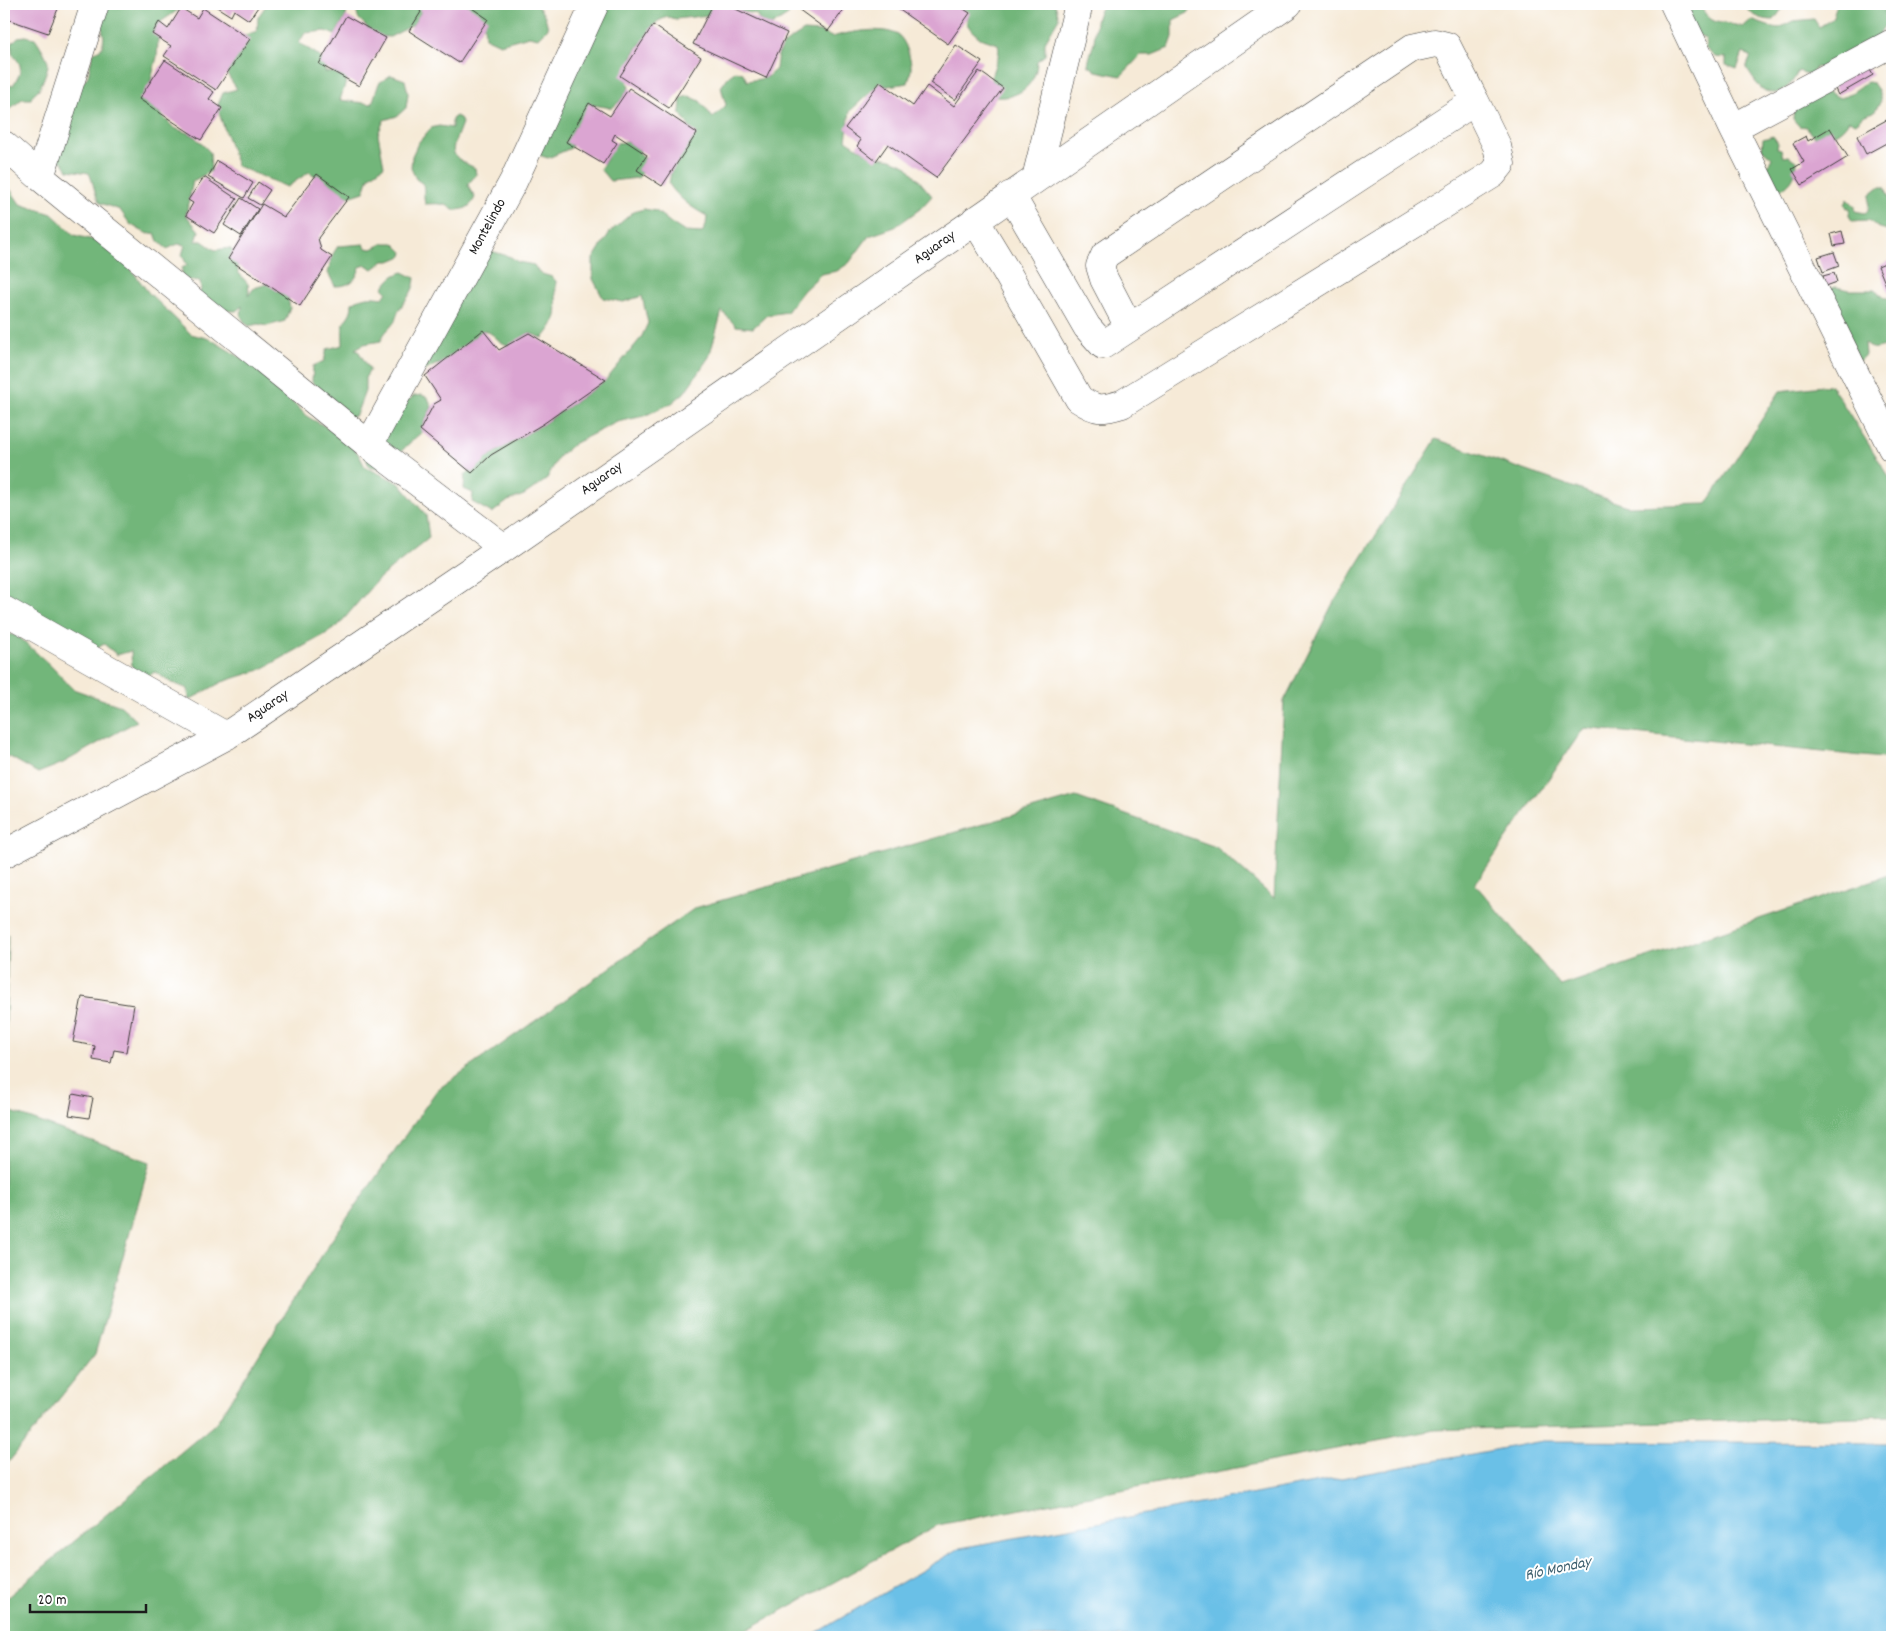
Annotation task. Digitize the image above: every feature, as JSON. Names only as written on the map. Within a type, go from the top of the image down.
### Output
[{"type":"street","points":[[40,177],[95,4]]},
{"type":"street","name":"Montelindo","points":[[370,445],[513,182],[595,4]]},
{"type":"street","points":[[1036,178],[1079,4]]},
{"type":"street","name":"Aguaray","points":[[4,854],[226,736],[504,548],[1288,4]]},
{"type":"street","points":[[1674,4],[1733,128],[1892,448]]},
{"type":"street","points":[[975,220],[1079,399],[1092,408],[1104,409],[1122,404],[1493,174],[1500,164],[1497,146],[1447,46],[1435,43],[1412,48],[1105,255],[1100,266],[1104,278],[1129,327]]},
{"type":"street","points":[[1733,128],[1892,43]]},
{"type":"street","points":[[1011,196],[1087,327],[1103,345],[1475,101]]},
{"type":"street","points":[[4,145],[40,177],[370,445],[504,548]]},
{"type":"street","points":[[4,610],[226,736]]},
{"type":"green space","points":[[108,4],[181,4],[181,8],[159,23],[157,57],[146,99],[174,128],[193,135],[210,152],[211,171],[193,181],[186,215],[199,231],[195,241],[202,241],[215,250],[230,248],[237,257],[238,272],[248,284],[248,296],[254,288],[271,283],[287,293],[290,308],[285,321],[267,326],[258,324],[249,326],[241,316],[242,306],[236,311],[212,310],[198,297],[201,289],[200,281],[186,280],[182,275],[182,268],[187,265],[182,255],[185,245],[178,244],[167,249],[158,241],[155,233],[148,234],[140,230],[130,224],[120,210],[100,203],[89,173],[68,170],[62,161],[52,161],[80,86],[88,76],[93,53],[102,48],[104,37],[101,24],[109,6]]},
{"type":"green space","points":[[267,4],[348,4],[346,16],[335,35],[326,31],[305,33],[299,43],[318,55],[325,62],[325,72],[337,73],[347,79],[340,100],[372,104],[379,83],[391,75],[405,80],[408,94],[406,108],[397,116],[384,120],[378,134],[384,166],[369,177],[364,192],[349,197],[309,172],[287,187],[237,166],[217,107],[223,93],[237,89],[227,74],[225,57],[237,38],[257,31],[258,17]]},
{"type":"green space","points":[[355,4],[420,4],[421,12],[413,25],[390,37],[371,36],[368,28],[358,18]]},
{"type":"green space","points":[[463,4],[536,4],[545,16],[548,28],[538,38],[529,36],[500,44],[485,37],[484,25]]},
{"type":"green space","points":[[584,4],[715,4],[715,9],[710,15],[676,19],[667,17],[658,21],[650,30],[646,40],[640,44],[632,56],[633,64],[627,80],[629,88],[620,101],[612,108],[593,105],[573,130],[571,148],[548,158],[532,153]]},
{"type":"green space","points":[[732,4],[796,4],[788,15],[771,26],[759,20],[756,14],[740,11],[737,6]]},
{"type":"green space","points":[[956,4],[1055,4],[1059,18],[1045,42],[1045,55],[1037,61],[1034,77],[1030,83],[1019,93],[996,97],[992,74],[998,57],[998,44],[980,38],[972,31],[967,24],[967,17]]},
{"type":"green space","points":[[1105,4],[1194,4],[1188,13],[1173,20],[1173,37],[1169,48],[1152,55],[1141,55],[1121,76],[1096,71],[1088,65],[1094,42],[1097,17]]},
{"type":"green space","points":[[1664,4],[1699,4],[1709,17],[1718,22],[1743,27],[1751,20],[1779,28],[1793,21],[1814,19],[1819,27],[1832,19],[1837,4],[1892,4],[1891,12],[1884,11],[1887,22],[1880,32],[1880,40],[1826,69],[1816,67],[1811,75],[1798,71],[1794,80],[1787,88],[1773,93],[1761,88],[1746,68],[1751,56],[1743,53],[1737,69],[1726,65],[1726,58],[1715,57],[1705,48],[1706,39]]},
{"type":"green space","points":[[1743,4],[1783,4],[1782,9],[1774,20],[1756,16]]},
{"type":"green space","points":[[875,30],[891,32],[901,37],[908,50],[911,64],[908,83],[875,88],[850,111],[846,140],[869,155],[891,159],[906,165],[932,196],[920,209],[895,227],[869,236],[849,263],[837,271],[821,274],[803,291],[787,312],[767,315],[753,328],[736,326],[722,311],[709,357],[684,393],[672,403],[644,416],[617,422],[575,443],[559,456],[546,480],[524,495],[508,501],[492,513],[472,502],[473,493],[464,489],[465,475],[491,455],[543,424],[606,380],[641,338],[648,323],[642,296],[623,302],[603,298],[593,279],[593,259],[610,232],[633,212],[644,209],[656,211],[685,232],[702,233],[706,225],[707,216],[686,203],[669,184],[675,149],[691,129],[680,113],[681,98],[689,96],[700,101],[713,118],[726,105],[721,87],[728,77],[736,71],[743,73],[747,81],[766,78],[776,69],[780,49],[804,31],[820,32],[832,37],[847,33]]},
{"type":"green space","points":[[18,37],[35,38],[43,50],[48,63],[45,76],[39,89],[33,94],[31,99],[22,99],[4,114],[4,87],[13,85],[20,72],[20,65],[12,54],[12,43]]},
{"type":"green space","points":[[1867,82],[1873,83],[1878,90],[1881,101],[1874,112],[1865,115],[1856,123],[1849,120],[1843,128],[1828,137],[1818,139],[1810,133],[1807,127],[1799,126],[1793,119],[1794,107],[1828,92],[1840,98],[1847,96]]},
{"type":"green space","points":[[456,116],[460,118],[462,123],[454,146],[455,155],[475,168],[476,175],[468,184],[475,197],[471,204],[464,209],[453,210],[444,205],[425,204],[423,184],[416,179],[411,168],[412,156],[418,143],[431,128],[439,126],[452,128],[452,119]]},
{"type":"green space","points":[[1773,136],[1778,143],[1777,148],[1781,149],[1783,157],[1789,156],[1797,162],[1795,173],[1791,180],[1776,193],[1767,167],[1772,158],[1762,149],[1763,139]]},
{"type":"green space","points":[[627,142],[639,149],[640,154],[645,158],[642,173],[638,178],[610,181],[600,169],[607,159],[607,153],[617,143]]},
{"type":"green space","points":[[4,180],[20,204],[52,214],[74,235],[113,245],[148,292],[191,334],[210,339],[253,365],[308,417],[346,438],[359,455],[365,467],[399,483],[426,515],[429,538],[377,580],[338,626],[260,670],[222,682],[189,700],[188,689],[170,682],[155,672],[145,678],[132,672],[131,651],[117,655],[104,644],[88,654],[39,627],[32,608],[13,606],[4,602]]},
{"type":"green space","points":[[1879,187],[1885,187],[1890,200],[1888,208],[1892,212],[1892,227],[1887,230],[1877,227],[1869,220],[1852,221],[1849,215],[1850,209],[1845,204],[1848,199],[1855,206],[1855,211],[1865,213],[1868,210],[1870,194]]},
{"type":"green space","points":[[384,243],[394,243],[403,252],[402,256],[390,261],[384,261],[373,269],[366,265],[360,267],[357,276],[352,282],[335,286],[328,273],[333,254],[338,246],[364,244],[366,248],[372,249]]},
{"type":"green space","points":[[491,251],[511,257],[518,262],[534,265],[539,273],[552,277],[556,281],[557,311],[550,330],[543,338],[529,333],[514,346],[503,343],[492,334],[483,330],[445,363],[435,365],[419,374],[483,254]]},
{"type":"green space","points":[[403,272],[415,278],[411,292],[399,310],[395,321],[381,341],[364,344],[355,349],[359,352],[370,370],[365,378],[365,391],[356,415],[342,422],[312,382],[313,366],[324,361],[327,349],[343,345],[343,327],[351,311],[352,303],[367,297],[383,298],[387,292],[383,288],[387,282]]},
{"type":"green space","points":[[1832,288],[1850,290],[1874,290],[1885,298],[1892,298],[1892,332],[1890,334],[1890,343],[1879,348],[1870,348],[1864,343],[1865,355],[1859,361],[1849,339],[1849,330],[1845,329],[1830,295]]},
{"type":"green space","points":[[1831,385],[1892,481],[1892,759],[1584,728],[1475,884],[1561,986],[1892,874],[1892,1416],[1435,1430],[938,1525],[734,1637],[4,1637],[4,1600],[216,1423],[331,1241],[437,1090],[695,908],[1076,797],[1216,847],[1274,898],[1284,701],[1331,607],[1436,439],[1627,506],[1707,504],[1780,391]]},
{"type":"green space","points":[[422,395],[428,398],[432,407],[423,424],[422,432],[384,469],[369,466],[365,456],[406,402],[414,396]]},
{"type":"green space","points":[[4,633],[18,636],[73,689],[121,706],[137,721],[63,763],[38,773],[10,757],[4,756]]},
{"type":"green space","points":[[8,934],[4,1109],[4,936]]},
{"type":"green space","points":[[4,1109],[150,1162],[95,1354],[4,1468]]},
{"type":"water","name":"Río Monday","points":[[1543,1441],[1892,1443],[1892,1637],[809,1637],[960,1548]]},
{"type":"building","points":[[4,4],[60,4],[48,33],[4,18]]},
{"type":"building","points":[[212,4],[260,4],[249,20],[234,10],[231,16]]},
{"type":"building","points":[[423,4],[466,4],[488,19],[459,63],[409,31],[421,12],[419,10]]},
{"type":"building","points":[[713,4],[725,4],[787,33],[766,78],[693,44]]},
{"type":"building","points":[[796,4],[848,4],[828,31],[794,6]]},
{"type":"building","points":[[891,4],[956,4],[970,13],[948,44]]},
{"type":"building","points":[[1711,4],[1722,4],[1712,8]]},
{"type":"building","points":[[181,8],[197,18],[203,8],[250,39],[216,90],[164,56],[171,46],[152,34],[159,22],[168,29]]},
{"type":"building","points":[[346,16],[386,38],[359,86],[319,64]]},
{"type":"building","points":[[653,25],[701,57],[669,108],[620,76]]},
{"type":"building","points":[[956,45],[982,62],[955,100],[930,83]]},
{"type":"building","points":[[165,60],[214,92],[209,99],[222,108],[201,140],[139,99]]},
{"type":"building","points":[[1867,65],[1873,75],[1838,95],[1833,85]]},
{"type":"building","points":[[979,71],[1003,88],[936,178],[888,144],[876,161],[857,146],[861,140],[845,128],[880,82],[913,106],[927,86],[954,106]]},
{"type":"building","points":[[629,88],[697,133],[662,186],[637,170],[647,155],[615,134],[612,140],[617,143],[603,164],[566,142],[589,103],[610,116]]},
{"type":"building","points":[[1892,117],[1892,140],[1866,154],[1857,136]]},
{"type":"building","points":[[1830,128],[1848,157],[1802,185],[1792,169],[1804,162],[1793,143],[1806,136],[1808,141]]},
{"type":"building","points":[[217,161],[253,183],[244,198],[208,177]]},
{"type":"building","points":[[317,174],[349,197],[318,238],[321,250],[332,257],[300,306],[228,259],[262,204],[284,217]]},
{"type":"building","points":[[204,177],[237,199],[214,233],[186,215],[193,203],[188,200]]},
{"type":"building","points":[[258,182],[270,190],[260,205],[248,198]]},
{"type":"building","points":[[241,198],[258,209],[241,236],[224,225]]},
{"type":"building","points":[[1842,231],[1845,244],[1834,246],[1831,234]]},
{"type":"building","points":[[1834,252],[1839,266],[1823,272],[1818,257]]},
{"type":"building","points":[[1892,260],[1892,300],[1878,266]]},
{"type":"building","points":[[1834,273],[1837,282],[1826,286],[1823,276]]},
{"type":"building","points":[[483,330],[499,350],[529,333],[606,380],[543,424],[491,455],[472,473],[420,430],[434,404],[441,400],[425,376]]},
{"type":"building","points":[[82,997],[134,1005],[126,1052],[114,1050],[111,1063],[93,1060],[95,1046],[73,1042]]},
{"type":"building","points":[[73,1094],[93,1098],[89,1118],[69,1115]]}]
